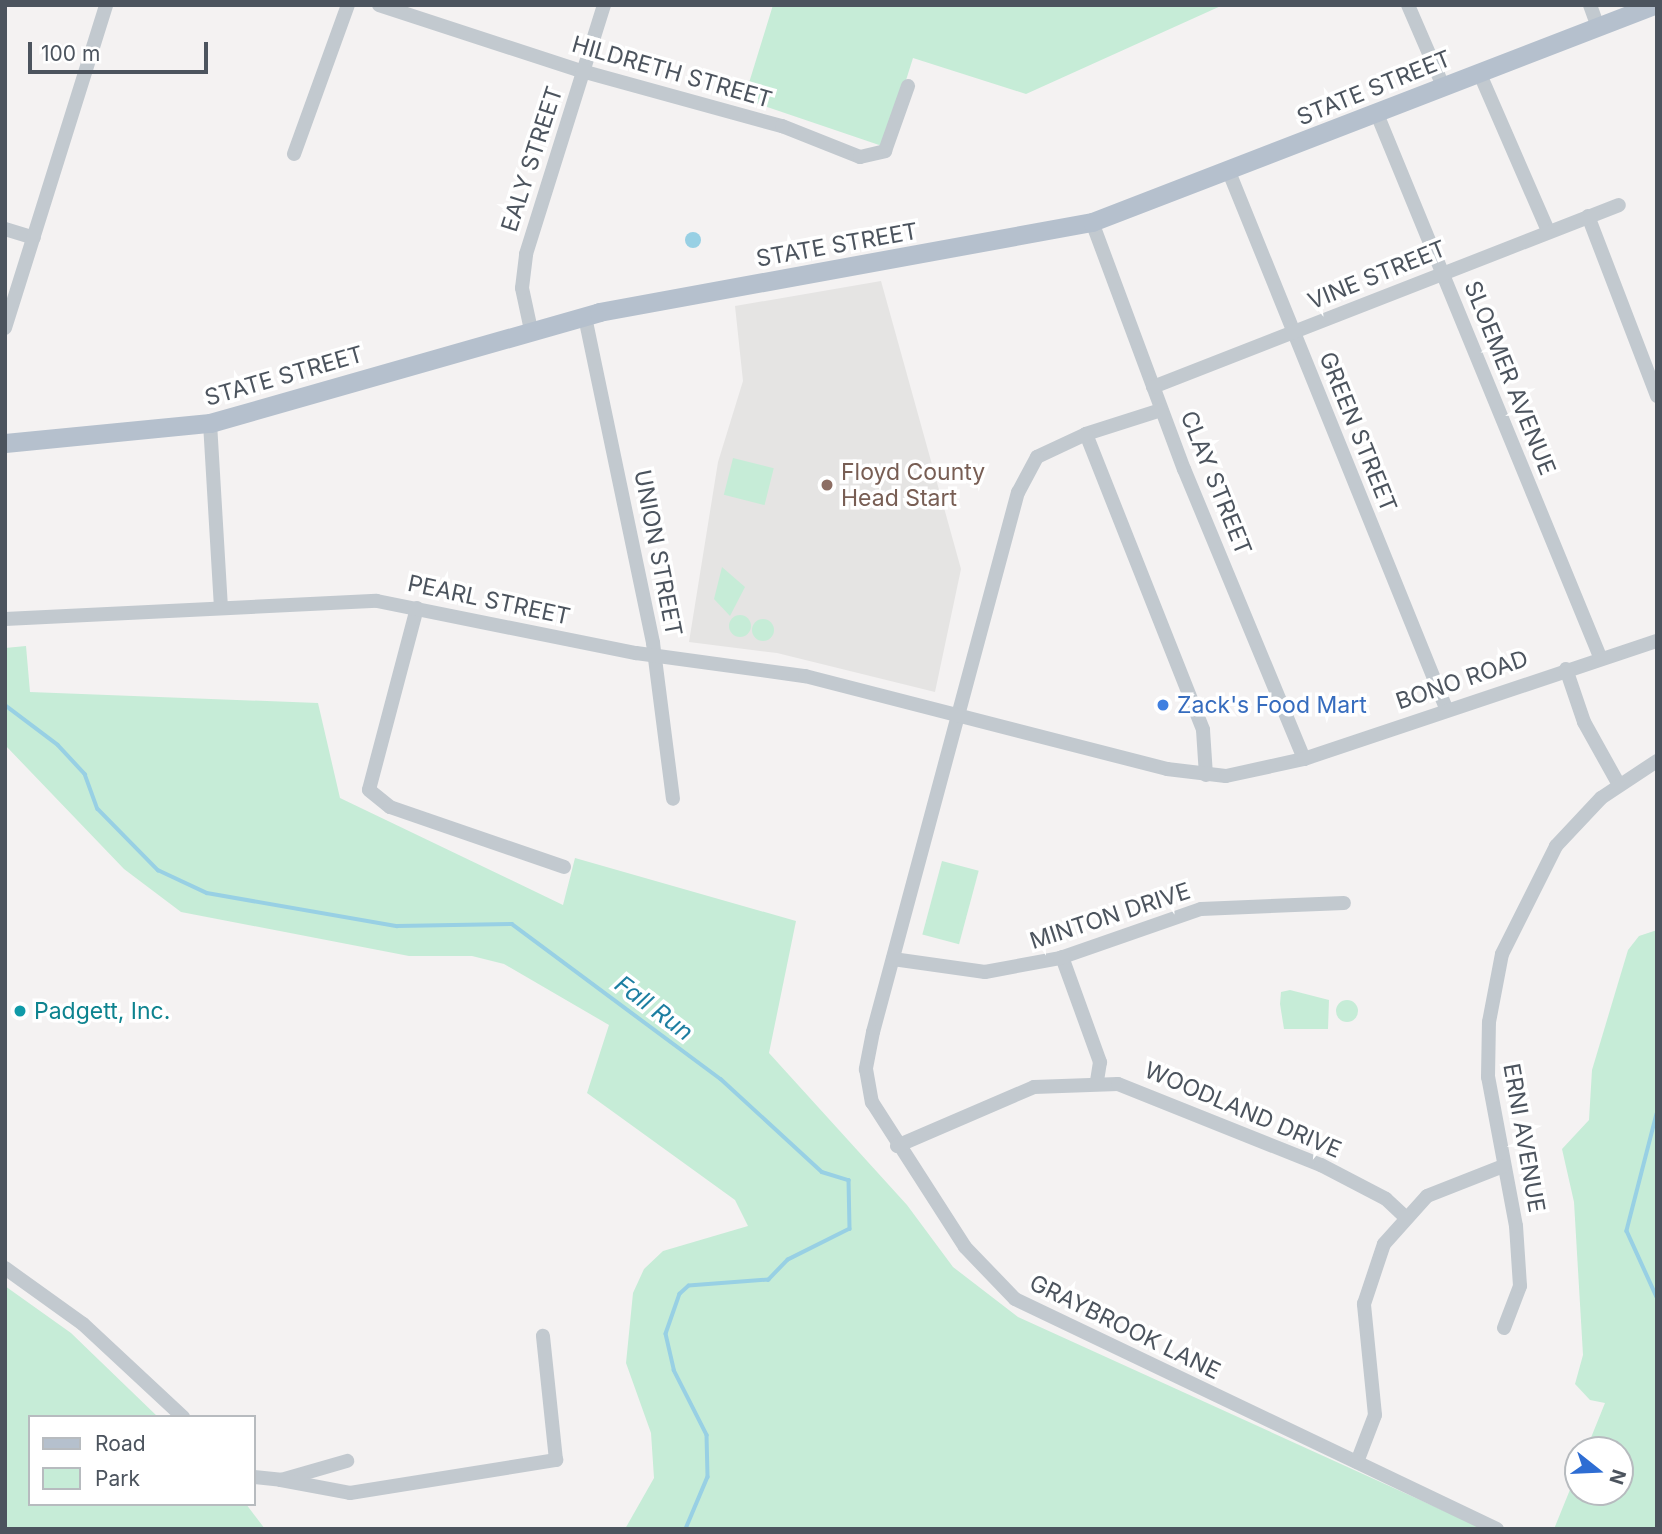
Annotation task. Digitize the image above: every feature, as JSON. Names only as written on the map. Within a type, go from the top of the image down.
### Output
[{"type":"main road","name":"STATE STREET","points":[[5,443],[211,423],[531,330],[585,317],[1092,222],[1229,172],[1479,72],[1593,15],[1654,5]]},
{"type":"street","points":[[5,328],[106,5]]},
{"type":"street","points":[[294,155],[348,5]]},
{"type":"street","name":"HILDRETH STREET","points":[[379,5],[583,72],[782,126],[867,157],[887,146],[908,86]]},
{"type":"street","name":"EALY STREET","points":[[531,330],[522,288],[526,254],[604,5]]},
{"type":"street","points":[[1408,5],[1443,86]]},
{"type":"street","points":[[1654,5],[1657,17]]},
{"type":"street","points":[[1479,72],[1548,231]]},
{"type":"street","name":"SLOEMER AVENUE","points":[[1377,114],[1601,659]]},
{"type":"street","name":"GREEN STREET","points":[[1229,172],[1446,708]]},
{"type":"street","name":"VINE STREET","points":[[1153,387],[1619,205]]},
{"type":"street","points":[[1588,216],[1657,396]]},
{"type":"street","name":"CLAY STREET","points":[[1092,222],[1161,410],[1304,759]]},
{"type":"street","points":[[5,229],[34,238]]},
{"type":"street","name":"UNION STREET","points":[[585,317],[654,655],[673,799]]},
{"type":"street","name":"GRAYBROOK LANE","points":[[1161,410],[1053,445],[1024,475],[966,703],[957,712],[866,1069],[878,1116],[965,1247],[1015,1299],[1497,1529]]},
{"type":"street","points":[[211,423],[221,606]]},
{"type":"street","points":[[1086,434],[1203,730],[1206,775]]},
{"type":"street","name":"PEARL STREET","points":[[5,619],[360,600],[417,608],[654,655],[799,675],[957,712]]},
{"type":"street","points":[[417,608],[369,790],[390,807],[564,867]]},
{"type":"street","name":"BONO ROAD","points":[[957,712],[1206,775],[1304,759],[1446,708],[1657,641]]},
{"type":"street","points":[[1566,669],[1584,722],[1619,785]]},
{"type":"street","name":"ERNI AVENUE","points":[[1504,1328],[1520,1286],[1487,1050],[1502,954],[1556,846],[1619,785],[1657,761]]},
{"type":"street","name":"MINTON DRIVE","points":[[892,959],[985,972],[1062,957],[1201,909],[1343,903]]},
{"type":"street","points":[[1062,957],[1100,1062],[1097,1081]]},
{"type":"street","name":"WOODLAND DRIVE","points":[[897,1146],[1009,1095],[1097,1081],[1140,1089],[1244,1131],[1386,1199],[1404,1216]]},
{"type":"street","points":[[1357,1462],[1374,1415],[1364,1304],[1384,1244],[1404,1216],[1446,1185],[1503,1166]]},
{"type":"street","points":[[5,1268],[83,1324],[181,1415]]},
{"type":"street","points":[[256,1477],[345,1493],[556,1460],[543,1336]]},
{"type":"street","points":[[281,1480],[347,1461]]},
{"type":"shaded area","name":"Floyd County Head Start","points":[[881,281],[961,569],[935,692],[777,653],[689,642],[718,462],[743,381],[735,306]]},
{"type":"green space","points":[[773,5],[1223,5],[1026,94],[913,58],[885,147],[744,99]]},
{"type":"green space","points":[[733,458],[774,468],[765,505],[724,495]]},
{"type":"green space","points":[[722,567],[745,587],[730,616],[714,599]]},
{"type":"green space","points":[[740,615],[748,618],[751,626],[748,634],[740,637],[732,634],[729,626],[732,618]]},
{"type":"green space","points":[[763,619],[771,622],[774,630],[771,638],[763,641],[755,638],[752,630],[755,622]]},
{"type":"green space","points":[[26,646],[30,692],[318,703],[340,798],[563,905],[575,858],[796,921],[769,1053],[907,1205],[953,1267],[1018,1317],[1484,1529],[625,1529],[654,1478],[651,1433],[626,1363],[633,1293],[644,1269],[663,1251],[748,1226],[735,1200],[587,1093],[609,1025],[504,964],[472,956],[409,956],[181,912],[124,869],[5,745],[5,648]]},
{"type":"green space","points":[[942,861],[979,871],[959,944],[922,934]]},
{"type":"green space","points":[[1657,930],[1657,1529],[1554,1529],[1564,1504],[1634,1506],[1634,1436],[1592,1436],[1605,1403],[1590,1400],[1575,1384],[1583,1355],[1574,1202],[1562,1149],[1589,1120],[1592,1070],[1628,950],[1639,936]]},
{"type":"green space","points":[[1290,990],[1329,1000],[1328,1029],[1284,1029],[1281,992]]},
{"type":"green space","points":[[1347,1000],[1355,1003],[1358,1011],[1355,1019],[1347,1022],[1339,1019],[1336,1011],[1339,1003]]},
{"type":"green space","points":[[5,1286],[71,1333],[156,1415],[28,1415],[28,1506],[248,1506],[265,1529],[5,1529]]},
{"type":"water","points":[[690,232],[696,232],[701,240],[699,246],[690,248],[685,243],[685,237]]},
{"type":"waterway","name":"Fall Run","points":[[5,705],[58,745],[85,774],[98,809],[158,870],[207,893],[397,926],[512,924],[721,1079],[822,1172],[849,1180],[850,1229],[788,1260],[769,1280],[689,1286],[680,1294],[666,1334],[674,1370],[707,1435],[708,1477],[686,1529]]},
{"type":"waterway","points":[[1657,1114],[1627,1231],[1657,1297]]},
{"type":"place","name":"Floyd County Head Start","points":[[827,485]]},
{"type":"place","name":"Zack's Food Mart","points":[[1163,705]]},
{"type":"place","name":"Padgett, Inc.","points":[[20,1011]]}]
